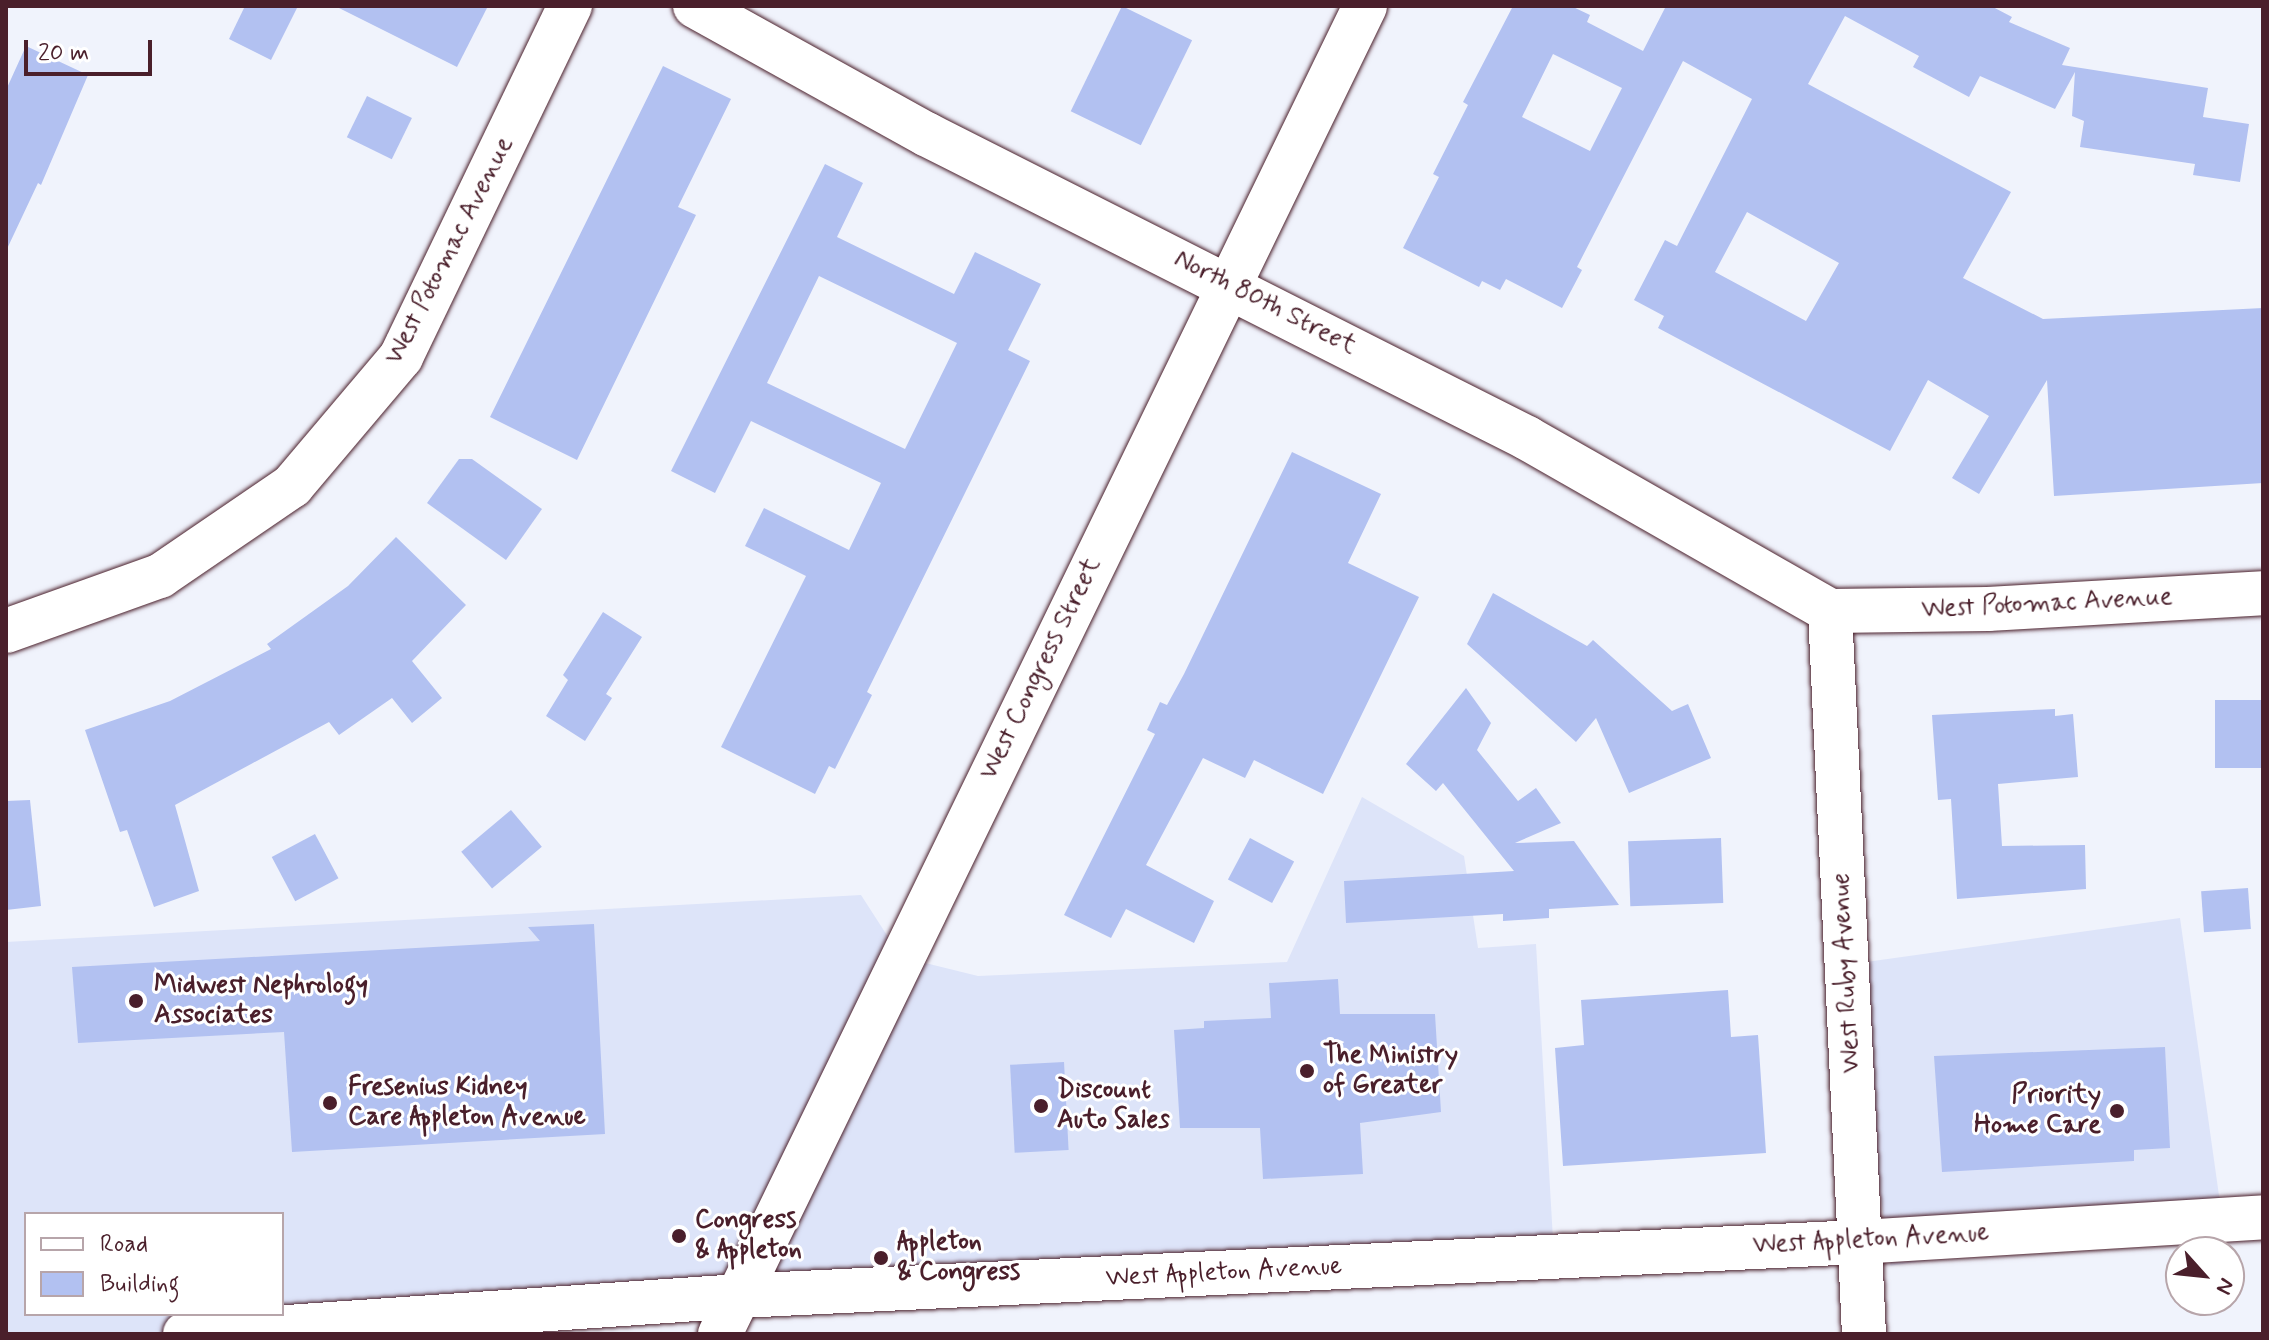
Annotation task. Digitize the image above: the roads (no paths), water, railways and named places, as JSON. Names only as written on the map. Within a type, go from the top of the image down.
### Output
[{"type":"street","name":"West Potomac Avenue","points":[[6,631],[160,576],[292,486],[401,357],[570,6]]},
{"type":"street","name":"North 80th Street","points":[[695,6],[926,134],[1229,284],[1527,438],[1830,611]]},
{"type":"street","name":"West Congress Street","points":[[730,1315],[1365,6]]},
{"type":"street","name":"West Potomac Avenue","points":[[1830,611],[1988,609],[2263,593]]},
{"type":"street","name":"West Ruby Avenue","points":[[1830,611],[1864,1334]]},
{"type":"street","name":"West Appleton Avenue","points":[[185,1334],[730,1315],[2263,1217]]},
{"type":"place","name":"Midwest Nephrology Associates","points":[[136,1001]]},
{"type":"place","name":"The Ministry of Greater","points":[[1307,1071]]},
{"type":"place","name":"Fresenius Kidney Care Appleton Avenue","points":[[330,1103]]},
{"type":"place","name":"Discount Auto Sales","points":[[1041,1106]]},
{"type":"place","name":"Priority Home Care","points":[[2117,1111]]},
{"type":"place","name":"Congress & Appleton","points":[[679,1236]]},
{"type":"place","name":"Appleton & Congress","points":[[881,1258]]}]
